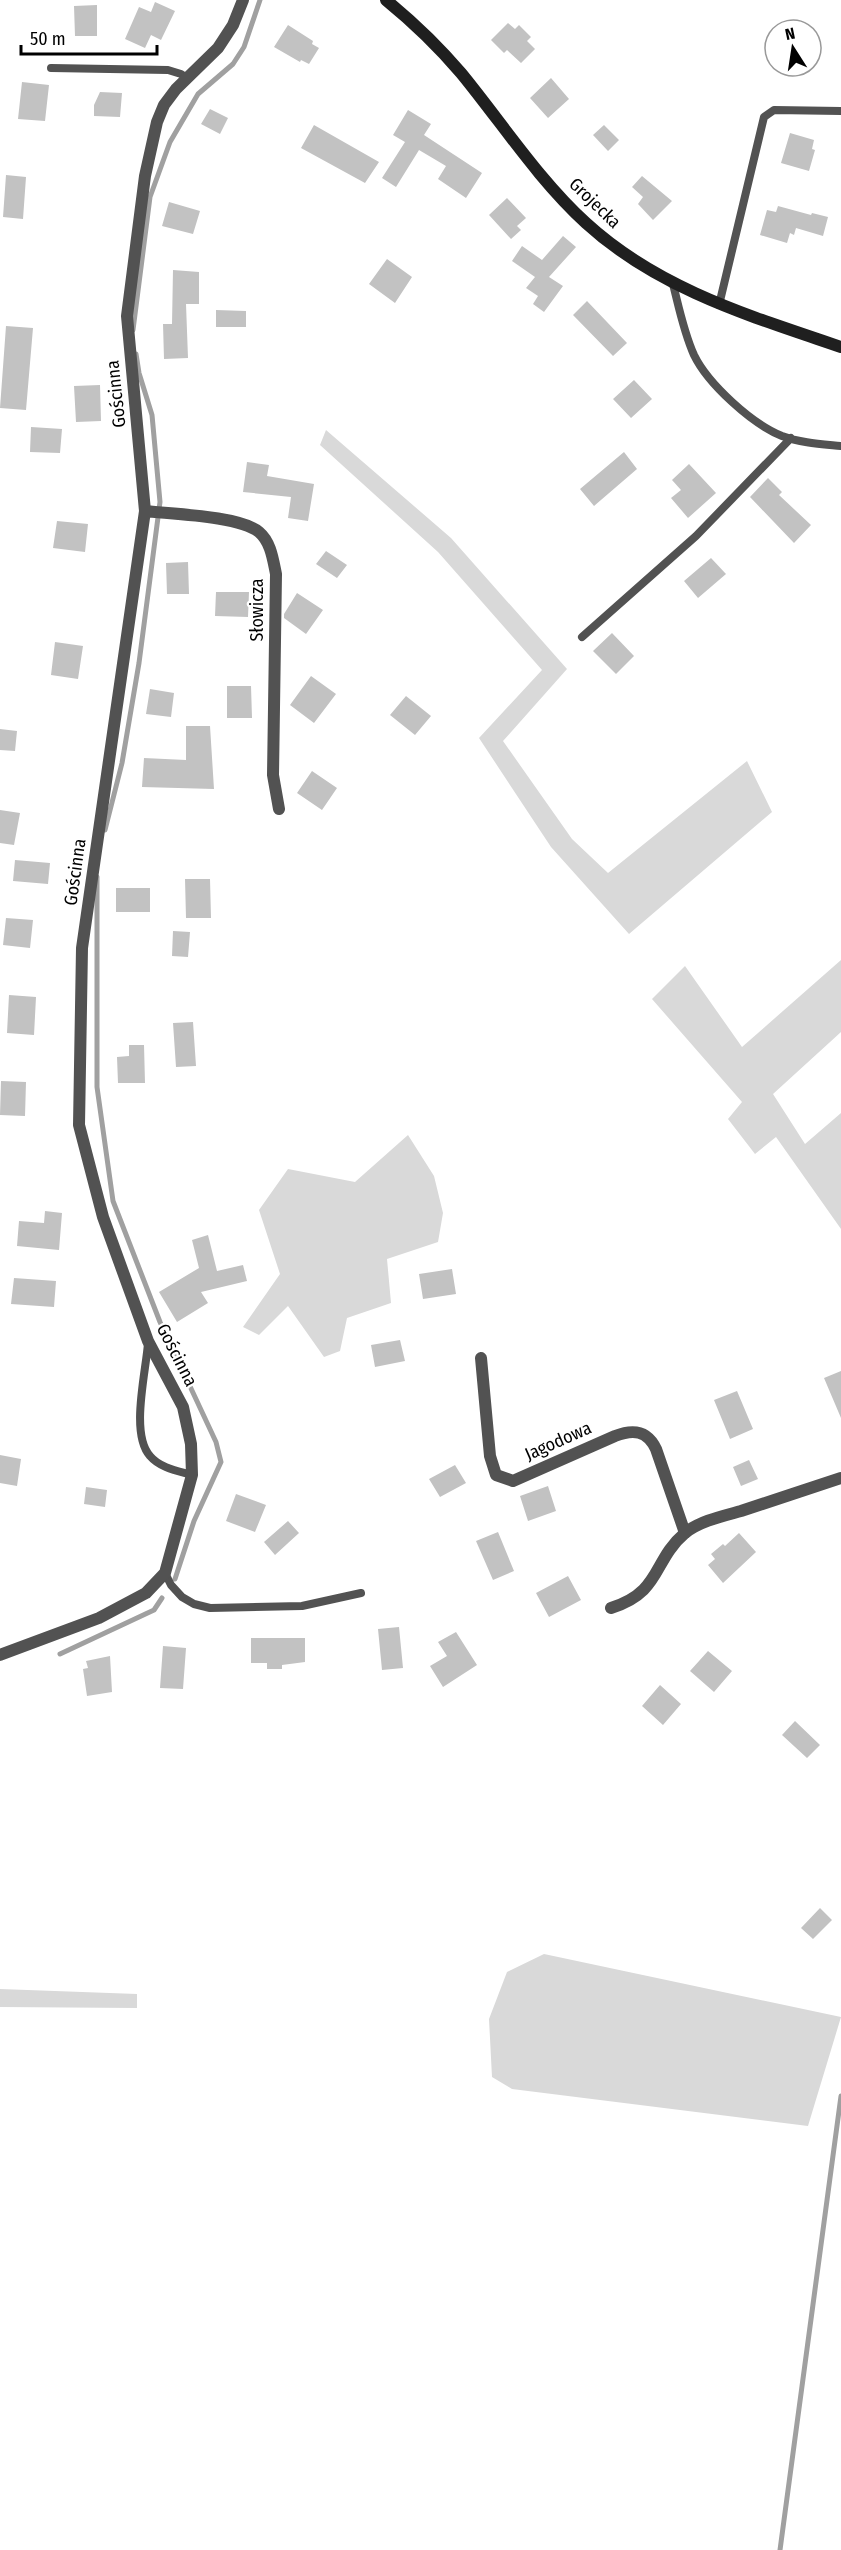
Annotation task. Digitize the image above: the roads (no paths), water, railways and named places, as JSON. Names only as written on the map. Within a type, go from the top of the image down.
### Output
[{"type":"street","name":"Gościnna","points":[[0,1655],[115,1611],[146,1593],[165,1573],[192,1475],[191,1444],[183,1407],[148,1341],[103,1217],[79,1125],[82,948],[146,511],[127,316],[145,176],[157,122],[169,98],[218,48],[233,25],[243,0]]},
{"type":"street","name":"Grojecka","points":[[386,0],[428,38],[460,72],[579,217],[635,261],[673,284],[719,305],[841,347]]},
{"type":"street","name":"Słowicza","points":[[146,511],[232,520],[259,531],[271,550],[276,574],[273,775],[279,809]]},
{"type":"street","name":"Jagodowa","points":[[481,1358],[490,1456],[496,1475],[513,1481],[626,1431],[639,1432],[648,1436],[656,1449],[685,1533]]},
{"type":"street","points":[[611,1608],[630,1601],[645,1590],[658,1573],[669,1550],[685,1533],[713,1520],[841,1478]]},
{"type":"lane","points":[[51,68],[168,70],[187,78]]},
{"type":"lane","points":[[719,305],[764,117],[774,110],[841,111]]},
{"type":"lane","points":[[673,284],[695,357],[733,401],[765,428],[791,438],[841,446]]},
{"type":"lane","points":[[582,636],[696,536],[791,438]]},
{"type":"lane","points":[[148,1341],[140,1422],[144,1444],[148,1454],[158,1462],[192,1475]]},
{"type":"lane","points":[[165,1573],[173,1588],[185,1600],[210,1608],[297,1606],[361,1593]]},
{"type":"waterway","points":[[133,330],[150,197],[170,142],[198,94],[233,64],[244,47],[260,0]]},
{"type":"waterway","points":[[105,830],[122,763],[139,663],[160,502],[152,415],[139,373],[136,354]]},
{"type":"waterway","points":[[97,877],[97,1087],[113,1201],[160,1322],[216,1442],[221,1462],[194,1521],[175,1579]]},
{"type":"waterway","points":[[60,1654],[154,1610],[162,1598]]},
{"type":"waterway","points":[[780,2550],[841,2096]]}]
